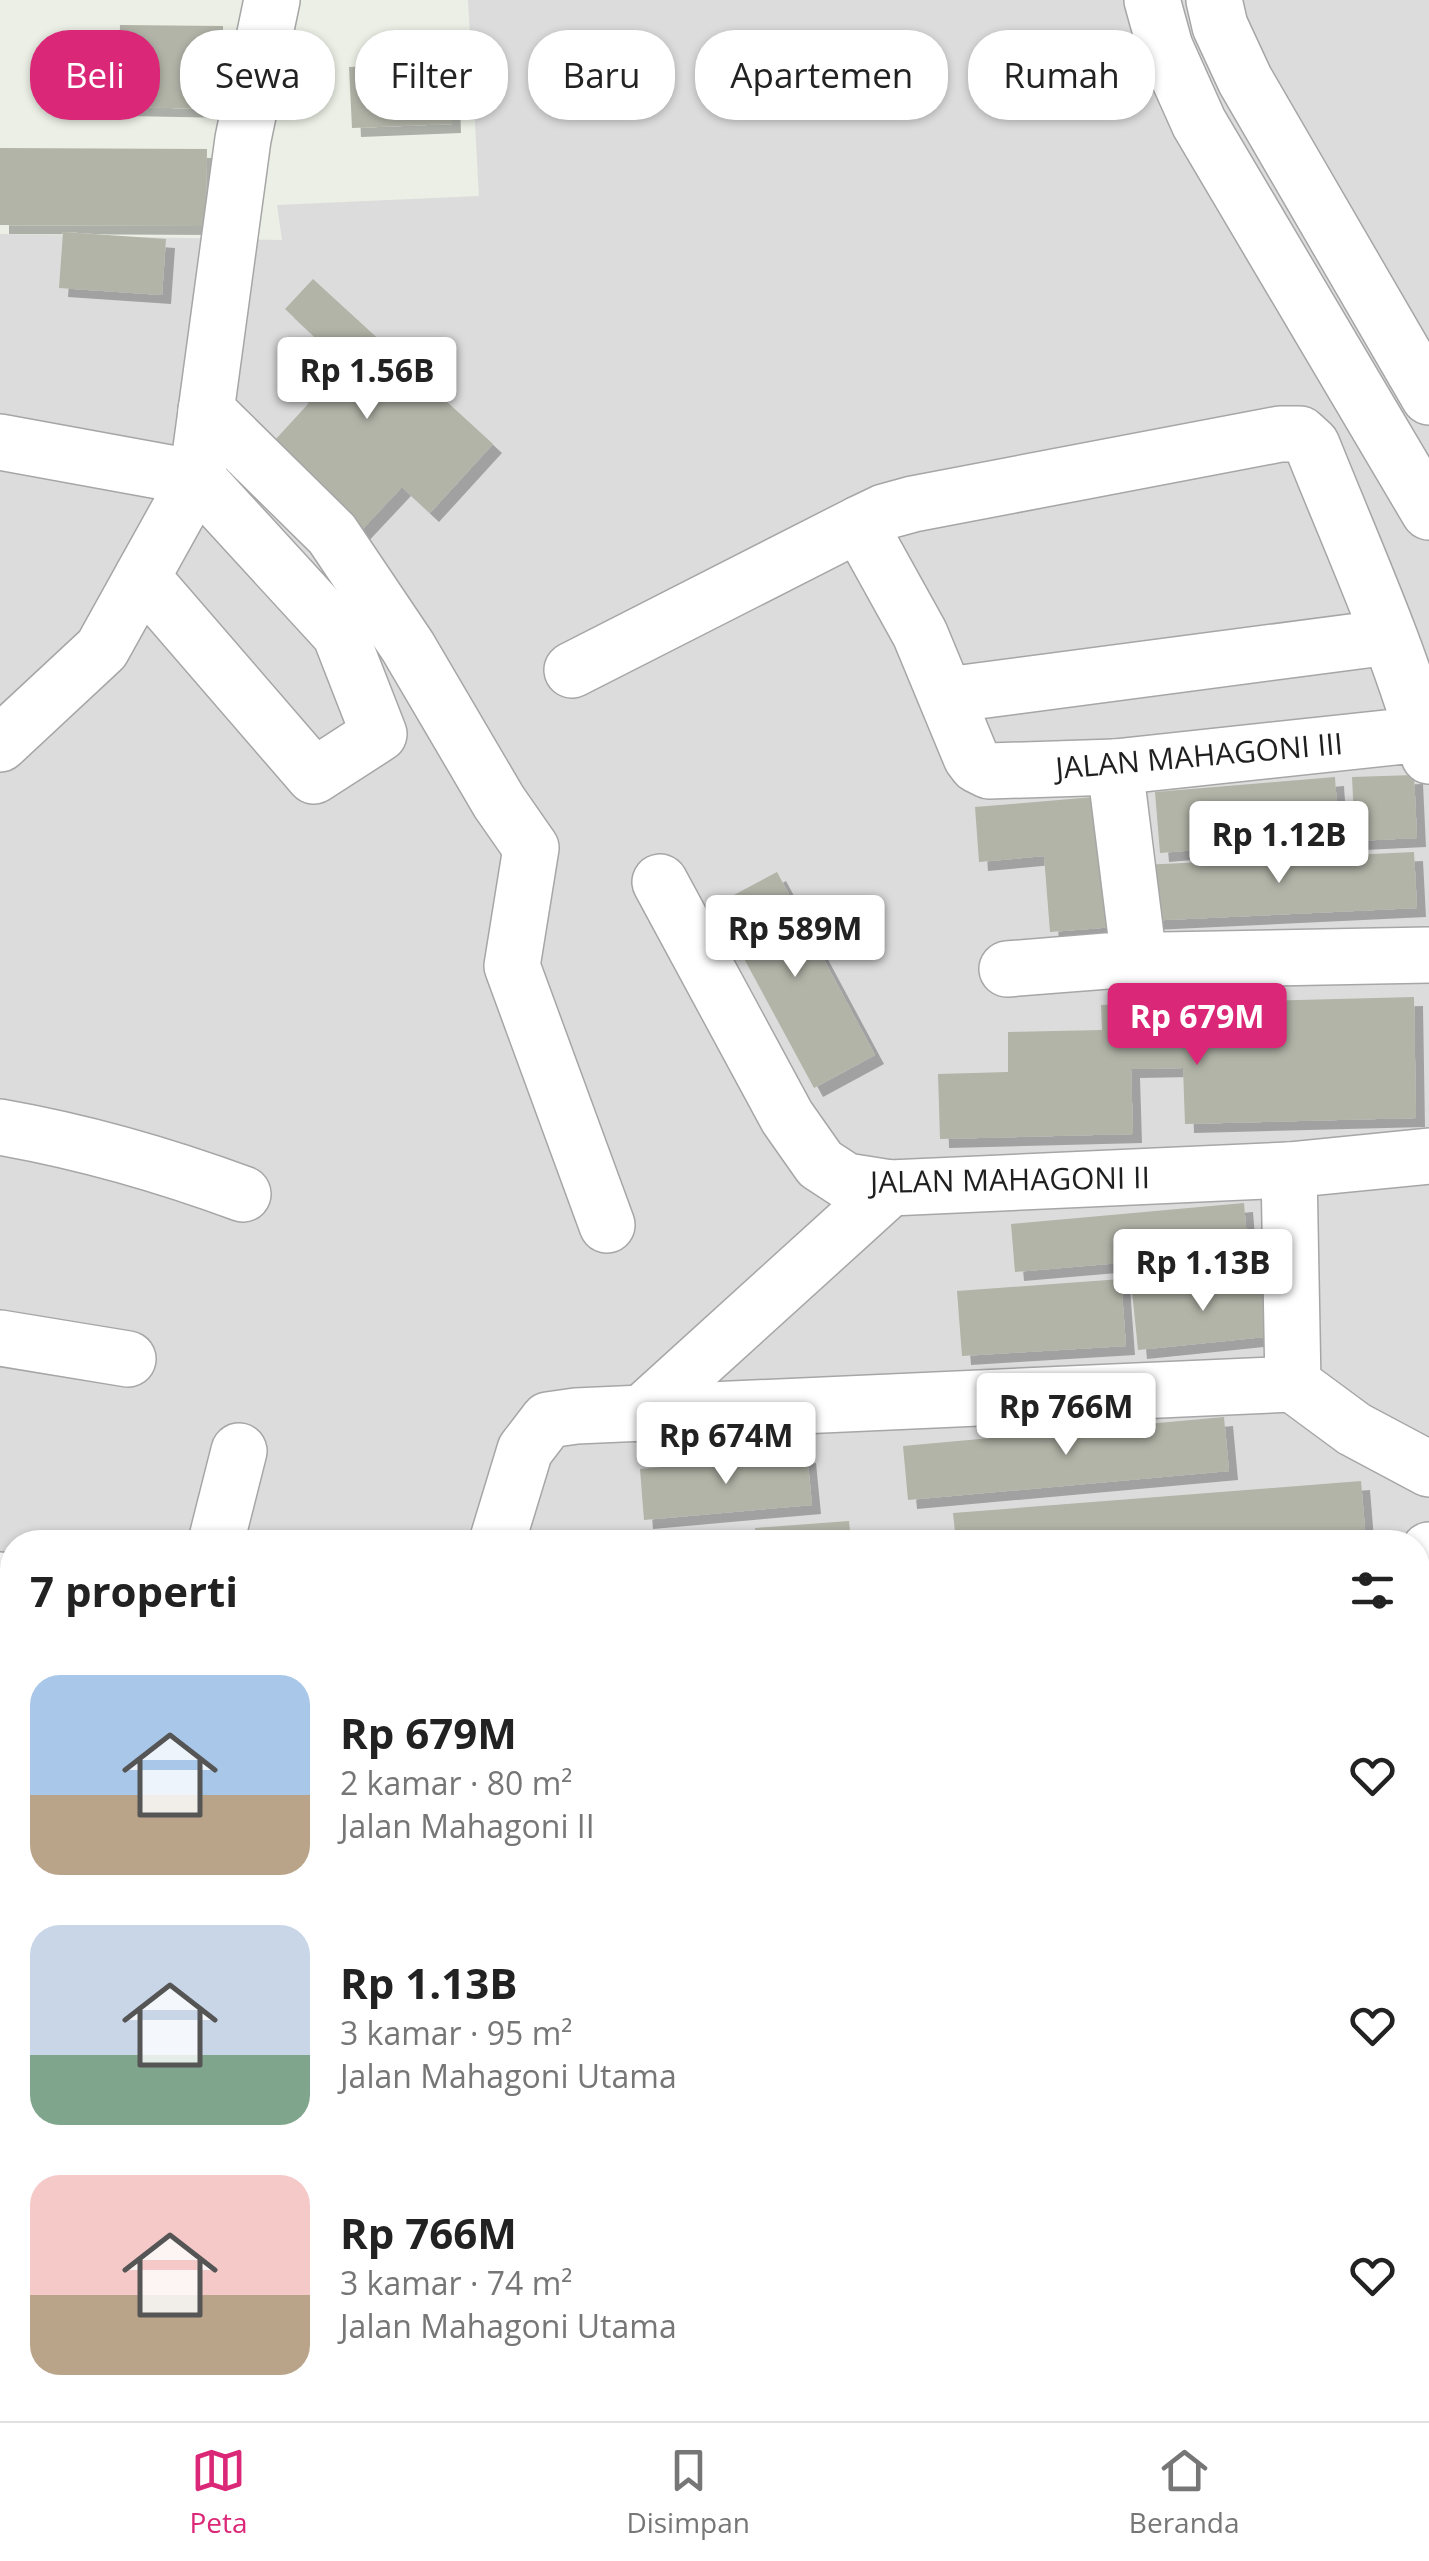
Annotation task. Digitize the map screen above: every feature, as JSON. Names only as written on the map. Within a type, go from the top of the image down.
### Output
[{"type":"street","points":[[0,744],[102,649],[197,478],[206,410],[226,127],[272,0]]},
{"type":"street","points":[[1152,0],[1165,47],[1199,123],[1429,512]]},
{"type":"street","points":[[1214,0],[1220,26],[1245,80],[1429,397]]},
{"type":"street","points":[[206,410],[332,534],[408,647],[531,848],[512,966],[607,1225]]},
{"type":"street","points":[[572,670],[884,512],[1280,434],[1300,434],[1312,446],[1389,636],[1426,745]]},
{"type":"street","points":[[0,442],[197,478],[340,634],[379,734],[314,776],[142,577]]},
{"type":"street","points":[[859,524],[920,634],[947,694],[1389,636]]},
{"type":"street","name":"JALAN MAHAGONI III","points":[[947,694],[977,765],[989,772],[1426,745]]},
{"type":"street","points":[[1116,767],[1139,960]]},
{"type":"street","name":"JALAN MAHAGONI II","points":[[660,882],[787,1116],[820,1164],[846,1181],[890,1188],[1289,1170],[1429,1156]]},
{"type":"street","points":[[1007,969],[1139,960],[1429,955]]},
{"type":"street","points":[[0,1127],[76,1140],[164,1165],[243,1194]]},
{"type":"street","points":[[1289,1170],[1293,1384]]},
{"type":"street","points":[[641,1414],[890,1188]]},
{"type":"street","points":[[0,1338],[128,1358]]},
{"type":"street","points":[[500,1530],[524,1450],[548,1420],[1293,1384],[1354,1429],[1429,1469]]},
{"type":"street","points":[[219,1530],[239,1451]]},
{"type":"shaded area","points":[[468,0],[1429,0],[1429,1530],[247,1530],[267,1455],[240,1451],[226,1530],[0,1530],[0,234],[282,240],[277,205],[479,196],[475,120],[508,120],[508,30],[470,30]]},
{"type":"building","points":[[120,25],[223,26],[223,30],[180,30],[180,108],[160,108],[160,30],[120,30]]},
{"type":"building","points":[[349,67],[355,67],[355,120],[452,120],[452,124],[352,128]]},
{"type":"building","points":[[0,148],[207,149],[206,226],[0,225]]},
{"type":"building","points":[[63,232],[166,239],[162,295],[59,288]]},
{"type":"building","points":[[313,279],[493,444],[430,513],[402,487],[355,537],[263,453],[309,403],[282,378],[318,340],[285,309]]},
{"type":"building","points":[[1414,775],[1417,838],[1355,841],[1352,777]]},
{"type":"building","points":[[1335,777],[1339,838],[1160,853],[1155,792]]},
{"type":"building","points":[[1094,797],[1114,927],[1050,932],[1044,856],[979,862],[975,807]]},
{"type":"building","points":[[1414,852],[1417,908],[1144,921],[1141,865]]},
{"type":"building","points":[[777,872],[875,1055],[814,1088],[715,905]]},
{"type":"building","points":[[1414,997],[1416,1118],[1185,1124],[1183,1068],[1131,1069],[1133,1134],[940,1139],[938,1074],[1008,1072],[1008,1032],[1102,1030],[1101,1005]]},
{"type":"building","points":[[1244,1203],[1248,1252],[1015,1272],[1011,1224]]},
{"type":"building","points":[[1268,1277],[1274,1336],[1138,1350],[1132,1291]]},
{"type":"building","points":[[1121,1279],[1126,1346],[962,1356],[957,1291]]},
{"type":"building","points":[[1224,1417],[1229,1471],[908,1500],[903,1446]]},
{"type":"building","points":[[807,1454],[812,1505],[644,1520],[640,1469]]},
{"type":"building","points":[[1361,1481],[1365,1530],[955,1530],[953,1513]]},
{"type":"building","points":[[849,1521],[850,1530],[755,1530]]}]
